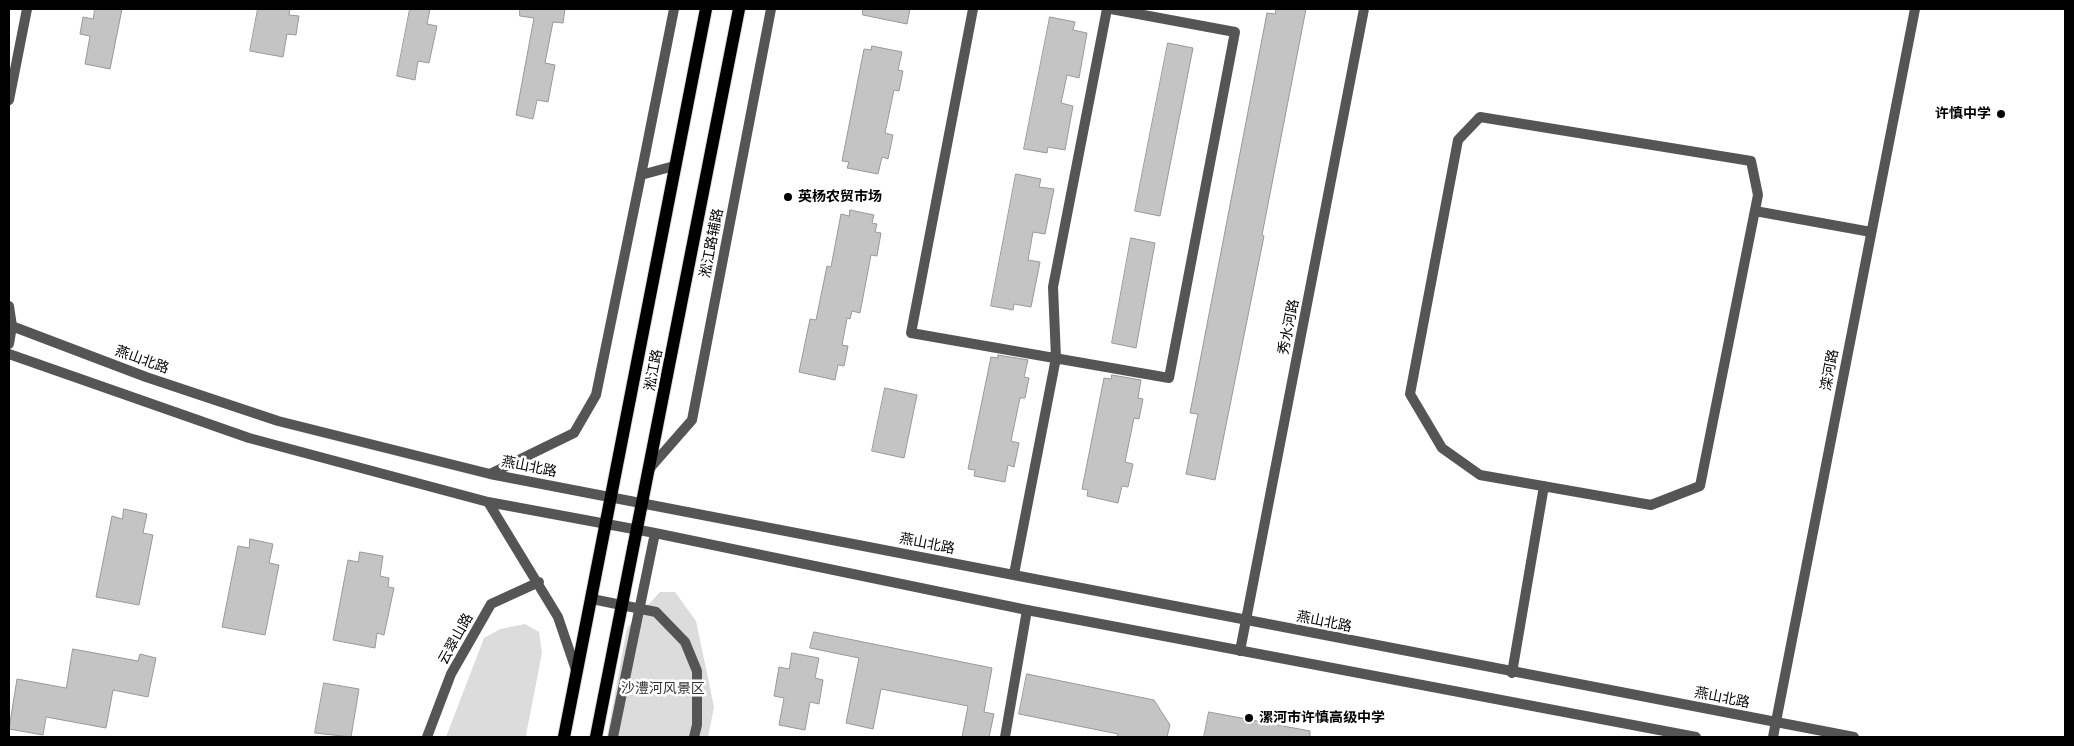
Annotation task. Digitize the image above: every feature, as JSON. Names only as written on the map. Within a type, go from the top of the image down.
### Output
[{"type":"main road","name":"淞江路","points":[[564,737],[706,9]]},
{"type":"main road","name":"淞江路","points":[[596,737],[739,9]]},
{"type":"street","points":[[9,100],[27,9]]},
{"type":"street","points":[[490,474],[574,433],[596,394],[674,9]]},
{"type":"street","name":"淞江路辅路","points":[[650,468],[692,420],[771,9]]},
{"type":"street","points":[[973,9],[911,333],[1056,358],[1169,378],[1235,32],[1109,9],[1053,287],[1056,358],[1014,574]]},
{"type":"street","name":"秀水河路","points":[[1240,651],[1364,9]]},
{"type":"street","name":"滦河路","points":[[1773,737],[1915,9]]},
{"type":"street","points":[[1480,117],[1751,161],[1758,195],[1755,211],[1700,486],[1651,505],[1480,474],[1442,448],[1410,394],[1458,140],[1480,117]]},
{"type":"street","points":[[641,175],[674,166]]},
{"type":"street","points":[[1755,211],[1871,232]]},
{"type":"street","points":[[9,306],[9,344]]},
{"type":"street","name":"燕山北路","points":[[10,325],[146,376],[278,421],[490,474],[1014,574],[1512,673],[1854,737]]},
{"type":"street","points":[[9,354],[249,438],[488,502],[637,529],[1027,610],[1696,737]]},
{"type":"street","points":[[1512,673],[1544,486]]},
{"type":"street","points":[[488,502],[539,582],[558,617],[577,673]]},
{"type":"street","points":[[613,737],[641,609],[655,533]]},
{"type":"street","name":"云翠山路","points":[[428,737],[451,674],[491,604],[539,582]]},
{"type":"street","points":[[592,599],[656,612],[685,642],[697,670],[697,725],[694,737]]},
{"type":"street","points":[[1005,737],[1027,610]]},
{"type":"green space","name":"沙澧河风景区","points":[[660,592],[675,592],[696,621],[714,707],[708,737],[607,737],[627,628]]},
{"type":"green space","points":[[525,624],[539,632],[542,653],[526,735],[528,737],[446,737],[484,638],[500,629]]},
{"type":"building","points":[[95,9],[122,9],[110,69],[85,64],[90,36],[80,34],[83,17],[93,19]]},
{"type":"building","points":[[258,9],[290,9],[289,15],[299,16],[296,35],[287,34],[283,57],[250,51]]},
{"type":"building","points":[[410,9],[430,9],[427,24],[437,26],[429,63],[418,61],[415,80],[397,76]]},
{"type":"building","points":[[520,9],[565,9],[563,23],[553,22],[545,63],[555,65],[548,102],[537,100],[533,119],[516,115],[534,18],[520,16]]},
{"type":"building","points":[[863,9],[910,9],[907,24],[863,15]]},
{"type":"building","points":[[1276,9],[1306,9],[1262,235],[1264,236],[1215,480],[1186,474],[1198,414],[1190,413],[1267,13],[1275,14]]},
{"type":"building","points":[[1050,17],[1075,22],[1073,30],[1087,33],[1079,78],[1067,75],[1061,103],[1073,106],[1065,150],[1048,147],[1047,153],[1024,149]]},
{"type":"building","points":[[1168,43],[1193,48],[1160,216],[1135,211]]},
{"type":"building","points":[[872,46],[902,52],[898,70],[903,71],[899,91],[894,90],[885,133],[893,135],[888,159],[882,157],[878,174],[847,168],[849,162],[842,161],[864,49],[871,50]]},
{"type":"building","points":[[1016,174],[1041,179],[1039,187],[1054,189],[1045,234],[1033,232],[1028,260],[1040,262],[1031,307],[1014,304],[1013,310],[991,306]]},
{"type":"building","points":[[850,210],[874,215],[872,223],[877,224],[875,232],[881,233],[877,256],[871,255],[860,313],[852,311],[850,319],[847,318],[842,345],[848,346],[844,366],[838,365],[835,380],[799,372],[810,319],[816,320],[827,266],[831,267],[841,214],[849,216]]},
{"type":"building","points":[[1131,238],[1155,243],[1136,348],[1112,343]]},
{"type":"building","points":[[998,355],[1028,360],[1024,377],[1029,378],[1025,398],[1020,398],[1011,441],[1019,443],[1014,467],[1008,465],[1005,482],[974,476],[975,470],[968,469],[991,357],[998,358]]},
{"type":"building","points":[[1112,375],[1141,380],[1138,398],[1143,399],[1139,419],[1134,418],[1125,462],[1133,464],[1128,487],[1122,486],[1118,503],[1087,496],[1088,490],[1082,489],[1104,378],[1111,379]]},
{"type":"building","points":[[885,388],[917,395],[904,458],[872,451]]},
{"type":"building","points":[[124,509],[147,514],[143,533],[153,535],[139,605],[96,597],[112,516],[122,519]]},
{"type":"building","points":[[250,539],[273,544],[269,563],[279,565],[265,635],[222,627],[238,546],[249,548]]},
{"type":"building","points":[[360,552],[383,556],[380,576],[389,578],[388,587],[394,588],[384,635],[377,633],[375,648],[333,640],[348,560],[358,562]]},
{"type":"building","points":[[814,632],[992,668],[984,712],[994,714],[989,737],[962,737],[968,706],[881,689],[873,729],[846,723],[859,658],[810,648]]},
{"type":"building","points":[[73,649],[138,661],[140,654],[156,658],[148,697],[113,690],[106,728],[46,717],[43,735],[9,729],[17,679],[66,688]]},
{"type":"building","points":[[792,653],[819,658],[815,678],[823,680],[819,704],[810,702],[805,730],[779,725],[784,698],[774,696],[779,667],[789,669]]},
{"type":"building","points":[[1027,674],[1154,700],[1170,725],[1167,737],[1117,737],[1118,734],[1019,714]]},
{"type":"building","points":[[324,683],[359,689],[351,737],[315,733]]},
{"type":"building","points":[[1209,712],[1310,731],[1310,737],[1204,737]]},
{"type":"place","name":"许慎中学","points":[[2001,114]]},
{"type":"place","name":"英杨农贸市场","points":[[788,197]]},
{"type":"place","name":"漯河市许慎高级中学","points":[[1249,718]]}]
